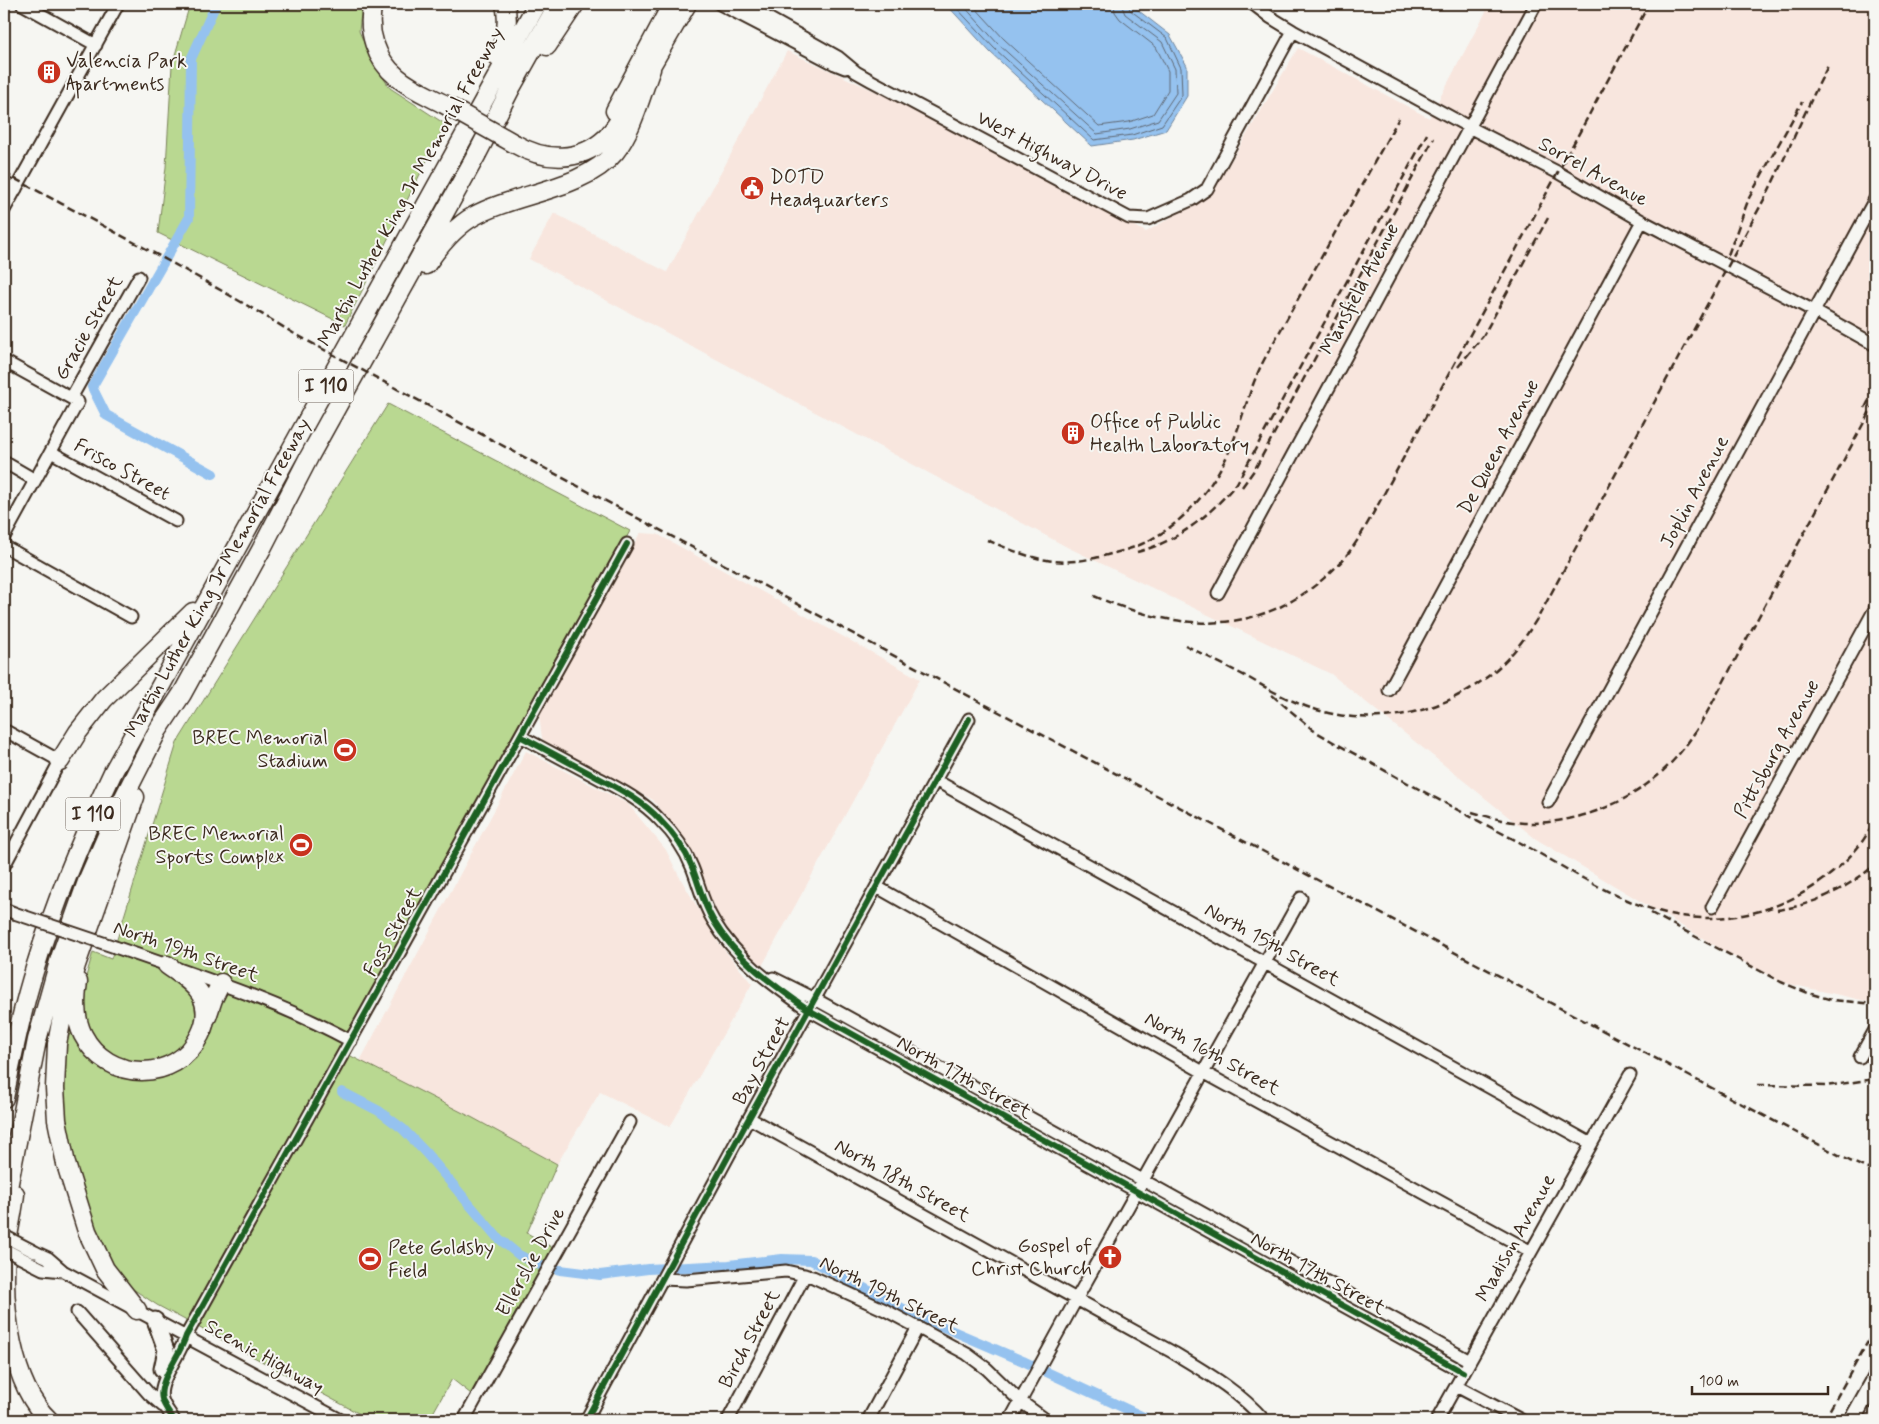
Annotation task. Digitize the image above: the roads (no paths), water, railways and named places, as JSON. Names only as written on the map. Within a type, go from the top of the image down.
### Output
[{"type":"highway","points":[[373,4],[370,21],[372,34],[377,52],[386,66],[405,83],[446,102]]},
{"type":"highway","points":[[380,4],[377,20],[378,32],[382,46],[396,69],[446,102],[516,141],[532,153],[554,158],[577,155],[592,148],[611,132],[651,69],[688,4]]},
{"type":"highway","points":[[435,187],[471,102],[504,42],[507,26],[505,4]]},
{"type":"highway","name":"Martin Luther King Jr Memorial Freeway","points":[[4,1098],[26,1001],[40,951],[80,844],[122,754],[537,4]]},
{"type":"highway","name":"Martin Luther King Jr Memorial Freeway","points":[[4,1208],[45,1010],[62,949],[106,834],[158,730],[182,694],[261,550],[309,457],[558,4]]},
{"type":"highway","points":[[476,156],[575,4]]},
{"type":"highway","points":[[516,141],[536,148],[560,151],[583,145],[599,134],[610,119],[672,4]]},
{"type":"highway","points":[[394,304],[442,243],[465,221],[481,212],[577,178],[608,160],[625,137],[651,69]]},
{"type":"highway","points":[[60,761],[78,732],[104,699],[172,634],[215,584]]},
{"type":"highway","points":[[137,1310],[112,1278],[93,1245],[71,1183],[58,1120],[55,1072],[60,1026],[69,987],[129,812],[147,772],[168,733],[182,694]]},
{"type":"highway","points":[[93,918],[81,966],[76,998],[78,1020],[82,1032],[96,1052],[111,1064],[124,1069],[143,1072],[170,1066],[185,1055],[199,1039],[221,983]]},
{"type":"highway","points":[[167,965],[192,984],[201,996],[205,1008],[204,1026]]},
{"type":"highway","points":[[4,1077],[12,1060]]},
{"type":"highway","points":[[21,1121],[14,1204],[6,1253],[7,1306],[19,1372],[31,1397],[49,1420]]},
{"type":"main road","points":[[155,1320],[166,1350],[162,1369]]},
{"type":"main road","points":[[1852,1420],[1870,1400],[1875,1379]]},
{"type":"street","points":[[22,4],[96,45]]},
{"type":"street","points":[[4,210],[118,4]]},
{"type":"street","name":"West Highway Drive","points":[[720,4],[835,64],[856,72],[1129,218],[1148,219],[1182,204],[1207,189],[1293,31]]},
{"type":"street","name":"West Highway Drive","points":[[743,4],[838,57],[856,72]]},
{"type":"street","name":"Sorrel Avenue","points":[[1252,4],[1270,18],[1293,31],[1469,127],[1557,172],[1642,221],[1875,345]]},
{"type":"street","name":"Mansfield Avenue","points":[[1218,593],[1536,4]]},
{"type":"street","points":[[4,183],[16,189]]},
{"type":"street","name":"Joplin Avenue","points":[[1548,802],[1875,199]]},
{"type":"street","name":"De Queen Avenue","points":[[1389,690],[1642,221]]},
{"type":"street","name":"Gracie Street","points":[[4,537],[51,452],[74,400],[140,277]]},
{"type":"street","points":[[4,361],[74,400]]},
{"type":"street","name":"Frisco Street","points":[[51,452],[176,521]]},
{"type":"street","points":[[4,462],[35,480]]},
{"type":"street","name":"Foss Street","points":[[186,1336],[627,544]]},
{"type":"street","points":[[4,546],[131,617]]},
{"type":"street","name":"Pittsburg Avenue","points":[[1712,907],[1875,610]]},
{"type":"street","name":"Bay Street","points":[[586,1420],[749,1118],[969,719]]},
{"type":"street","points":[[4,730],[60,761],[4,866]]},
{"type":"street","name":"North 17th Street","points":[[520,736],[623,791],[644,805],[659,819],[675,838],[688,860],[708,910],[717,926],[746,960],[777,988],[809,1010],[1463,1372]]},
{"type":"street","name":"North 15th Street","points":[[935,780],[1590,1143]]},
{"type":"street","name":"North 16th Street","points":[[877,887],[1204,1072],[1530,1251]]},
{"type":"street","points":[[1010,1420],[1076,1298],[1301,898]]},
{"type":"street","name":"North 19th Street","points":[[9,911],[221,983],[274,1004],[351,1041]]},
{"type":"street","name":"North 17th Street","points":[[762,974],[815,999],[936,1065],[1470,1361]]},
{"type":"street","points":[[1860,1057],[1875,1030]]},
{"type":"street","points":[[929,1077],[936,1065]]},
{"type":"street","name":"Madison Avenue","points":[[1437,1420],[1590,1143],[1630,1075]]},
{"type":"street","name":"North 18th Street","points":[[749,1118],[1174,1353],[1226,1385],[1250,1405],[1264,1420]]},
{"type":"street","name":"Ellerslie Drive","points":[[464,1420],[630,1122]]},
{"type":"street","name":"Scenic Highway","points":[[4,1236],[48,1258],[63,1271],[341,1420]]},
{"type":"street","points":[[1249,1254],[1256,1242]]},
{"type":"street","name":"Scenic Highway","points":[[4,1249],[43,1269],[63,1271]]},
{"type":"street","name":"North 19th Street","points":[[663,1277],[686,1280],[786,1271],[805,1274],[886,1310],[973,1358],[1020,1401],[1046,1420]]},
{"type":"street","name":"Birch Street","points":[[728,1420],[805,1274]]},
{"type":"street","points":[[77,1312],[149,1394],[172,1417]]},
{"type":"street","points":[[868,1420],[918,1328]]},
{"type":"street","points":[[154,1397],[155,1386],[162,1369],[177,1343],[186,1336]]},
{"type":"street","points":[[172,1417],[161,1399],[162,1387],[183,1346],[186,1336]]},
{"type":"street","points":[[1456,1386],[1521,1420]]},
{"type":"water","points":[[946,4],[1130,4],[1170,35],[1187,66],[1187,96],[1166,130],[1133,140],[1092,146],[990,52]]},
{"type":"waterway","points":[[213,474],[106,415],[92,387],[189,218],[191,59],[216,4]]},
{"type":"waterway","points":[[342,1092],[379,1111],[403,1129],[426,1153],[497,1237],[519,1255],[536,1264],[560,1270],[600,1275],[648,1269],[729,1265],[782,1259],[811,1260],[913,1314],[1023,1361],[1150,1420]]},
{"type":"railway","points":[[1094,596],[1127,609],[1160,617],[1192,622],[1223,622],[1253,617],[1283,606],[1311,588],[1339,564],[1366,527],[1649,4]]},
{"type":"railway","points":[[1185,645],[1297,703],[1338,715],[1363,717],[1389,716],[1414,712],[1438,705],[1482,681],[1501,665],[1522,641],[1540,614],[1768,192],[1829,64]]},
{"type":"railway","points":[[1728,255],[1749,198],[1802,102]]},
{"type":"railway","points":[[987,540],[1039,559],[1062,562],[1085,560],[1123,551],[1145,543],[1173,525],[1193,507],[1210,485],[1224,462],[1264,360],[1399,118]]},
{"type":"railway","points":[[1137,552],[1166,541],[1192,526],[1237,483],[1427,134]]},
{"type":"railway","points":[[1242,487],[1255,469],[1434,138]]},
{"type":"railway","points":[[4,173],[186,271],[293,333],[982,703],[1850,1161],[1875,1172]]},
{"type":"railway","points":[[1458,367],[1483,336],[1548,218]]},
{"type":"railway","points":[[1865,408],[1875,388]]},
{"type":"railway","points":[[1472,812],[1524,823],[1569,819],[1612,805],[1651,781],[1668,766],[1699,726],[1875,402]]},
{"type":"railway","points":[[1272,695],[1313,730],[1569,871],[1622,898],[1658,911],[1686,917],[1714,918],[1741,915],[1768,909],[1793,898],[1817,884],[1839,867],[1859,846],[1875,821]]},
{"type":"railway","points":[[1777,910],[1791,908],[1829,895],[1864,874],[1875,865]]},
{"type":"railway","points":[[1651,913],[1781,982],[1808,993],[1832,1000],[1875,1004]]},
{"type":"railway","points":[[1757,1085],[1826,1086],[1875,1079]]},
{"type":"railway","points":[[1824,1420],[1875,1329]]},
{"type":"place","name":"Valencia Park Apartments","points":[[49,72]]},
{"type":"place","name":"DOTD Headquarters","points":[[752,188]]},
{"type":"place","name":"Office of Public Health Laboratory","points":[[1073,433]]},
{"type":"place","name":"BREC Memorial Stadium","points":[[345,750]]},
{"type":"place","name":"BREC Memorial Sports Complex","points":[[301,845]]},
{"type":"place","name":"Gospel of Christ Church","points":[[1110,1257]]},
{"type":"place","name":"Pete Goldsby Field","points":[[370,1259]]}]
